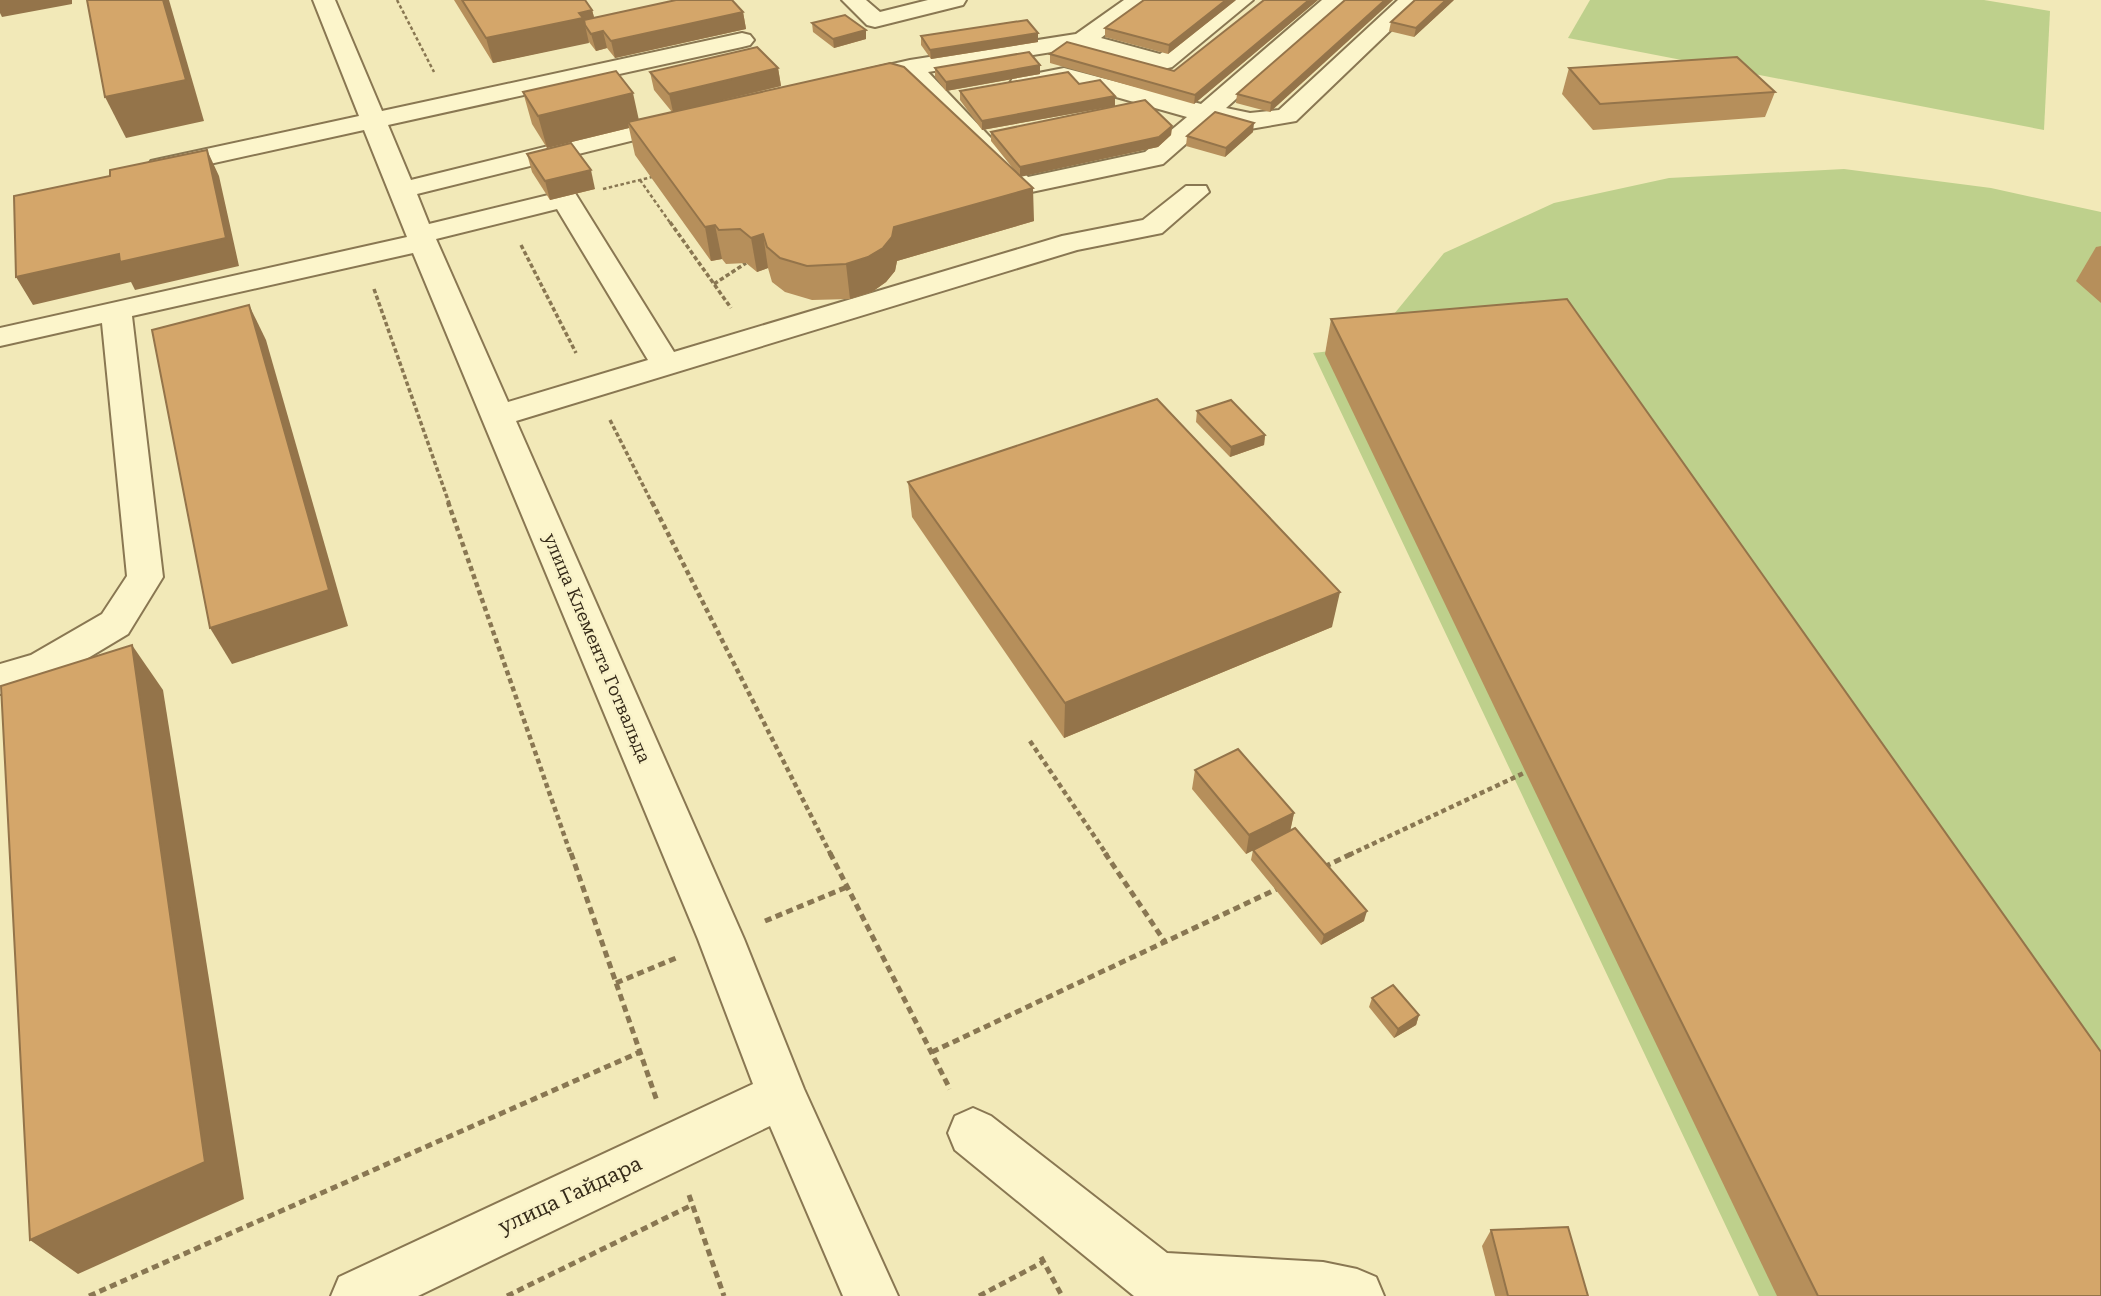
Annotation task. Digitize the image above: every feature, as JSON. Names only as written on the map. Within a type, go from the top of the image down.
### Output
[{"type":"street","name":"улица Клемента Готвальда","points":[[324,0],[422,238],[721,939],[782,1095],[871,1296]]},
{"type":"street","points":[[853,0],[875,20],[955,0]]},
{"type":"street","points":[[1083,40],[1138,0]]},
{"type":"street","points":[[827,86],[910,67],[1083,40],[1164,62],[1242,0]]},
{"type":"street","points":[[910,67],[952,96],[974,135],[1022,186],[1154,158],[1335,0]]},
{"type":"street","points":[[1002,87],[1064,75],[1155,101],[1250,121],[1287,116],[1411,0]]},
{"type":"street","points":[[138,172],[742,40]]},
{"type":"street","points":[[1104,110],[1155,101]]},
{"type":"street","points":[[402,190],[708,115]]},
{"type":"street","points":[[974,135],[1000,130]]},
{"type":"street","points":[[498,416],[752,338],[806,312],[1072,242],[1152,227],[1196,192]]},
{"type":"street","points":[[0,337],[362,255],[565,199],[666,364]]},
{"type":"street","points":[[0,679],[44,666],[116,624],[145,577],[116,311]]},
{"type":"street","name":"улица Гайдара","points":[[358,1296],[782,1095]]},
{"type":"street","points":[[973,1133],[1157,1280],[1324,1289],[1357,1296]]},
{"type":"path","points":[[397,0],[451,105]]},
{"type":"path","points":[[640,180],[752,338]]},
{"type":"path","points":[[505,215],[973,1133]]},
{"type":"path","points":[[362,255],[724,1296]]},
{"type":"path","points":[[714,284],[746,263]]},
{"type":"path","points":[[1030,741],[1165,942]]},
{"type":"path","points":[[1320,869],[1525,772]]},
{"type":"path","points":[[932,1052],[1283,887]]},
{"type":"path","points":[[89,1296],[640,1052]]},
{"type":"path","points":[[507,1296],[692,1205]]},
{"type":"path","points":[[1037,1250],[1062,1296]]},
{"type":"path","points":[[979,1296],[1043,1262]]},
{"type":"green space","points":[[1590,0],[1984,0],[2050,11],[2044,130],[1568,38]]},
{"type":"green space","points":[[1844,169],[1991,188],[2101,212],[2101,1296],[1759,1296],[1313,353],[1367,347],[1444,253],[1554,203],[1669,178]]},
{"type":"building","points":[[87,0],[163,0],[186,80],[105,97]]},
{"type":"building","points":[[462,0],[585,0],[592,10],[579,13],[583,18],[486,38]]},
{"type":"building","points":[[676,0],[732,0],[743,12],[611,41],[603,31],[591,34],[585,25],[584,20]]},
{"type":"building","points":[[1144,0],[1226,0],[1169,45],[1105,28]]},
{"type":"building","points":[[1264,0],[1309,0],[1195,95],[1050,54],[1067,42],[1174,71]]},
{"type":"building","points":[[1345,0],[1385,0],[1271,103],[1237,94]]},
{"type":"building","points":[[1415,0],[1446,0],[1416,28],[1391,22]]},
{"type":"building","points":[[845,15],[866,30],[833,39],[812,23]]},
{"type":"building","points":[[1027,20],[1038,33],[930,50],[921,36]]},
{"type":"building","points":[[757,47],[778,68],[669,94],[650,72]]},
{"type":"building","points":[[1029,52],[1040,65],[946,82],[935,68]]},
{"type":"building","points":[[1737,57],[1775,92],[1600,104],[1569,68]]},
{"type":"building","points":[[890,63],[904,67],[1033,188],[894,227],[892,237],[883,248],[868,257],[846,264],[807,266],[780,258],[767,247],[763,234],[751,238],[740,229],[719,230],[715,225],[705,227],[628,122]]},
{"type":"building","points":[[616,71],[633,93],[538,116],[523,92]]},
{"type":"building","points":[[1068,72],[1079,84],[1100,80],[1115,96],[982,121],[960,91]]},
{"type":"building","points":[[1145,100],[1172,126],[1159,137],[1020,167],[991,132]]},
{"type":"building","points":[[1215,112],[1254,123],[1226,148],[1187,136]]},
{"type":"building","points":[[571,143],[591,170],[545,181],[527,154]]},
{"type":"building","points":[[207,150],[226,238],[120,262],[119,254],[16,277],[14,196],[110,176],[110,170]]},
{"type":"building","points":[[1567,299],[2101,1052],[2101,1296],[1818,1296],[1331,319]]},
{"type":"building","points":[[249,305],[329,590],[210,628],[152,330]]},
{"type":"building","points":[[1157,399],[1340,592],[1065,703],[908,482]]},
{"type":"building","points":[[1231,400],[1265,435],[1231,447],[1197,411]]},
{"type":"building","points":[[132,645],[205,1162],[30,1240],[1,686]]},
{"type":"building","points":[[1238,749],[1294,813],[1249,835],[1195,770]]},
{"type":"building","points":[[1295,828],[1367,911],[1324,935],[1253,850]]},
{"type":"building","points":[[1393,985],[1419,1015],[1398,1029],[1372,998]]},
{"type":"building","points":[[1568,1227],[1588,1296],[1508,1296],[1491,1230]]}]
